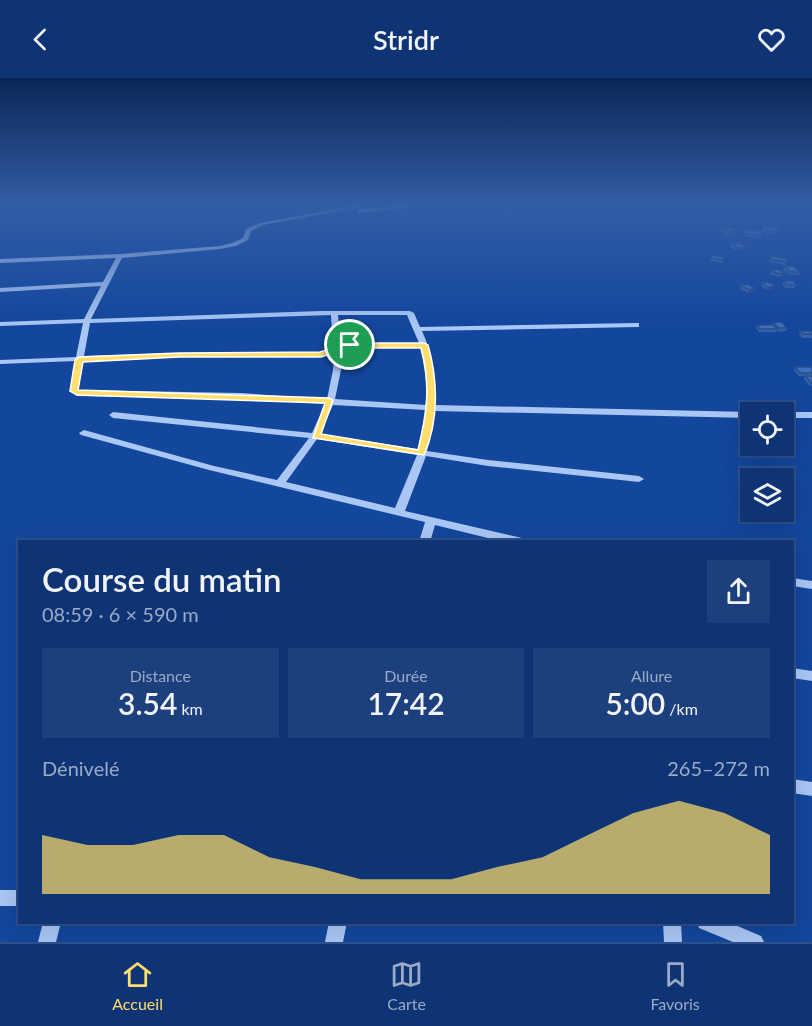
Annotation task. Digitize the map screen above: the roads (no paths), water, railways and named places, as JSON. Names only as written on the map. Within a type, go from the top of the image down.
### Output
[{"type":"street","points":[[0,261],[120,256],[228,245]]},
{"type":"street","points":[[120,256],[87,320],[74,391],[77,393],[329,400],[429,408],[740,415]]},
{"type":"street","points":[[0,290],[106,284]]},
{"type":"street","points":[[279,484],[316,436],[337,378],[334,313]]},
{"type":"street","points":[[0,324],[334,313],[410,313],[424,345],[432,372],[429,424],[416,475],[399,512]]},
{"type":"street","points":[[418,329],[636,325]]},
{"type":"street","points":[[0,362],[179,355],[321,354],[350,345],[424,345]]},
{"type":"street","points":[[113,415],[316,436],[488,463],[639,479]]},
{"type":"street","points":[[794,415],[812,415]]},
{"type":"street","points":[[84,433],[279,484],[513,540]]},
{"type":"street","points":[[425,540],[431,521]]},
{"type":"street","points":[[794,582],[812,585]]},
{"type":"street","points":[[794,673],[812,676]]},
{"type":"street","points":[[794,786],[812,789]]},
{"type":"street","points":[[0,898],[18,898]]},
{"type":"street","points":[[46,942],[51,924]]},
{"type":"street","points":[[334,942],[338,924]]},
{"type":"street","points":[[672,924],[673,942]]},
{"type":"street","points":[[710,924],[755,942]]}]
